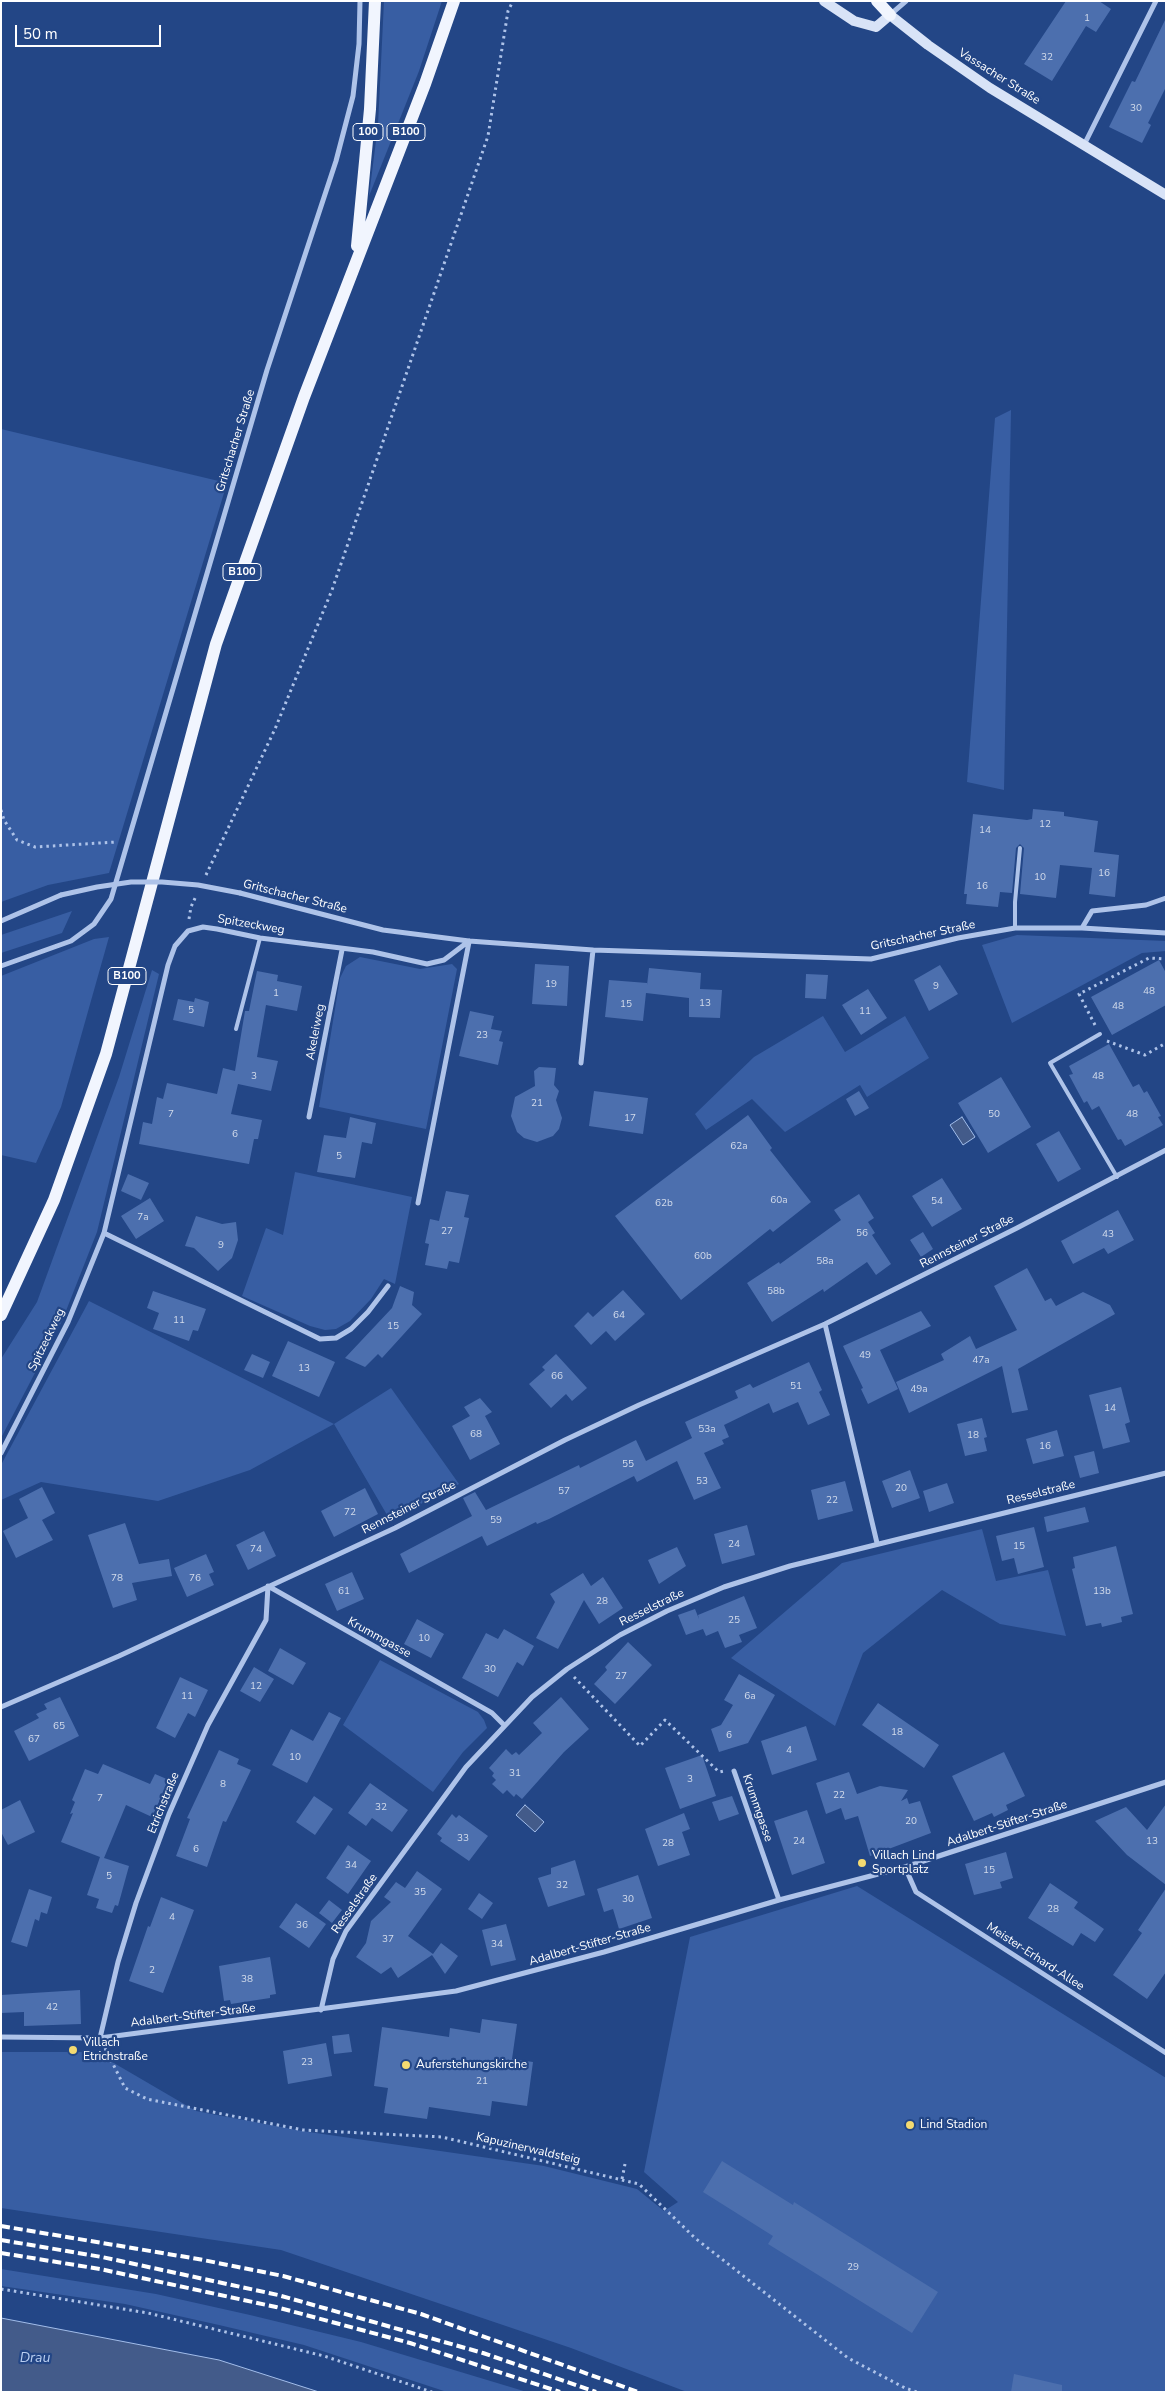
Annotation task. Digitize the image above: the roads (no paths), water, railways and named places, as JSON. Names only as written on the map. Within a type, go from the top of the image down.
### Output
[{"type":"main road","name":"100","points":[[356,262],[370,109],[375,1]]},
{"type":"main road","name":"B100","points":[[1,1315],[54,1200],[106,1054],[216,644],[304,397],[425,84],[454,1]]},
{"type":"main road","points":[[824,1],[854,22],[876,27],[890,15],[877,1]]},
{"type":"main road","name":"Vassacher Straße","points":[[890,15],[928,45],[990,88],[1166,195]]},
{"type":"street","name":"Gritschacher Straße","points":[[1,966],[71,941],[94,924],[111,899],[126,842],[267,370],[336,162],[352,96],[358,44],[360,1]]},
{"type":"street","points":[[890,15],[906,1]]},
{"type":"street","points":[[1084,145],[1156,1]]},
{"type":"street","name":"Gritschacher Straße","points":[[1,921],[61,896],[98,887],[131,882],[162,882],[198,885],[240,893],[383,930],[469,941],[593,950],[871,959],[958,938],[1015,928],[1082,928],[1166,933]]},
{"type":"street","points":[[1082,928],[1092,911],[1146,905],[1166,898]]},
{"type":"street","name":"Spitzeckweg","points":[[1,1453],[68,1322],[104,1234],[168,965],[175,946],[188,931],[203,927],[260,938],[342,950],[372,952],[427,964],[444,960],[469,941]]},
{"type":"street","points":[[418,1203],[469,941]]},
{"type":"street","name":"Akeleiweg","points":[[309,1117],[342,950]]},
{"type":"street","points":[[581,1063],[593,950]]},
{"type":"street","name":"Rennsteiner Straße","points":[[1,1707],[119,1656],[395,1528],[565,1440],[622,1413],[825,1324],[1117,1177],[1166,1150]]},
{"type":"street","points":[[104,1234],[320,1339],[336,1338],[351,1328],[368,1312],[388,1286]]},
{"type":"street","points":[[825,1324],[877,1543]]},
{"type":"street","name":"Resselstraße","points":[[321,2010],[333,1959],[346,1931],[466,1767],[532,1697],[567,1669],[620,1635],[667,1610],[724,1586],[790,1566],[1166,1473]]},
{"type":"street","name":"Krummgasse","points":[[268,1586],[294,1603],[492,1712],[504,1725]]},
{"type":"street","name":"Etrichstraße","points":[[100,2038],[118,1962],[136,1903],[169,1814],[208,1725],[266,1620],[268,1586]]},
{"type":"street","name":"Krummgasse","points":[[734,1771],[779,1900]]},
{"type":"street","name":"Adalbert-Stifter-Straße","points":[[1,2037],[100,2038],[456,1991],[604,1952],[779,1900],[905,1867],[1166,1782]]},
{"type":"street","name":"Meister-Erhard-Allee","points":[[905,1867],[916,1892],[1166,2053]]},
{"type":"lane","points":[[1015,928],[1015,902],[1020,848]]},
{"type":"lane","points":[[236,1029],[260,938]]},
{"type":"lane","points":[[1100,1034],[1050,1063],[1117,1177]]},
{"type":"water","points":[[962,1117],[975,1137],[963,1145],[950,1125]]},
{"type":"water","points":[[525,1805],[544,1822],[535,1832],[516,1815]]},
{"type":"water","name":"Drau","points":[[1,2318],[219,2360],[319,2392],[1,2392]]},
{"type":"railway","points":[[1,2226],[198,2259],[283,2276],[421,2314],[638,2392]]},
{"type":"railway","points":[[1,2240],[102,2257],[278,2295],[483,2353],[596,2392]]},
{"type":"railway","points":[[1,2253],[100,2269],[276,2307],[410,2343],[560,2392]]},
{"type":"place","name":"Villach Lind Sportplatz","points":[[862,1863]]},
{"type":"place","name":"Villach Etrichstraße","points":[[73,2050]]},
{"type":"place","name":"Auferstehungskirche","points":[[406,2065]]},
{"type":"place","name":"Lind Stadion","points":[[910,2125]]}]
